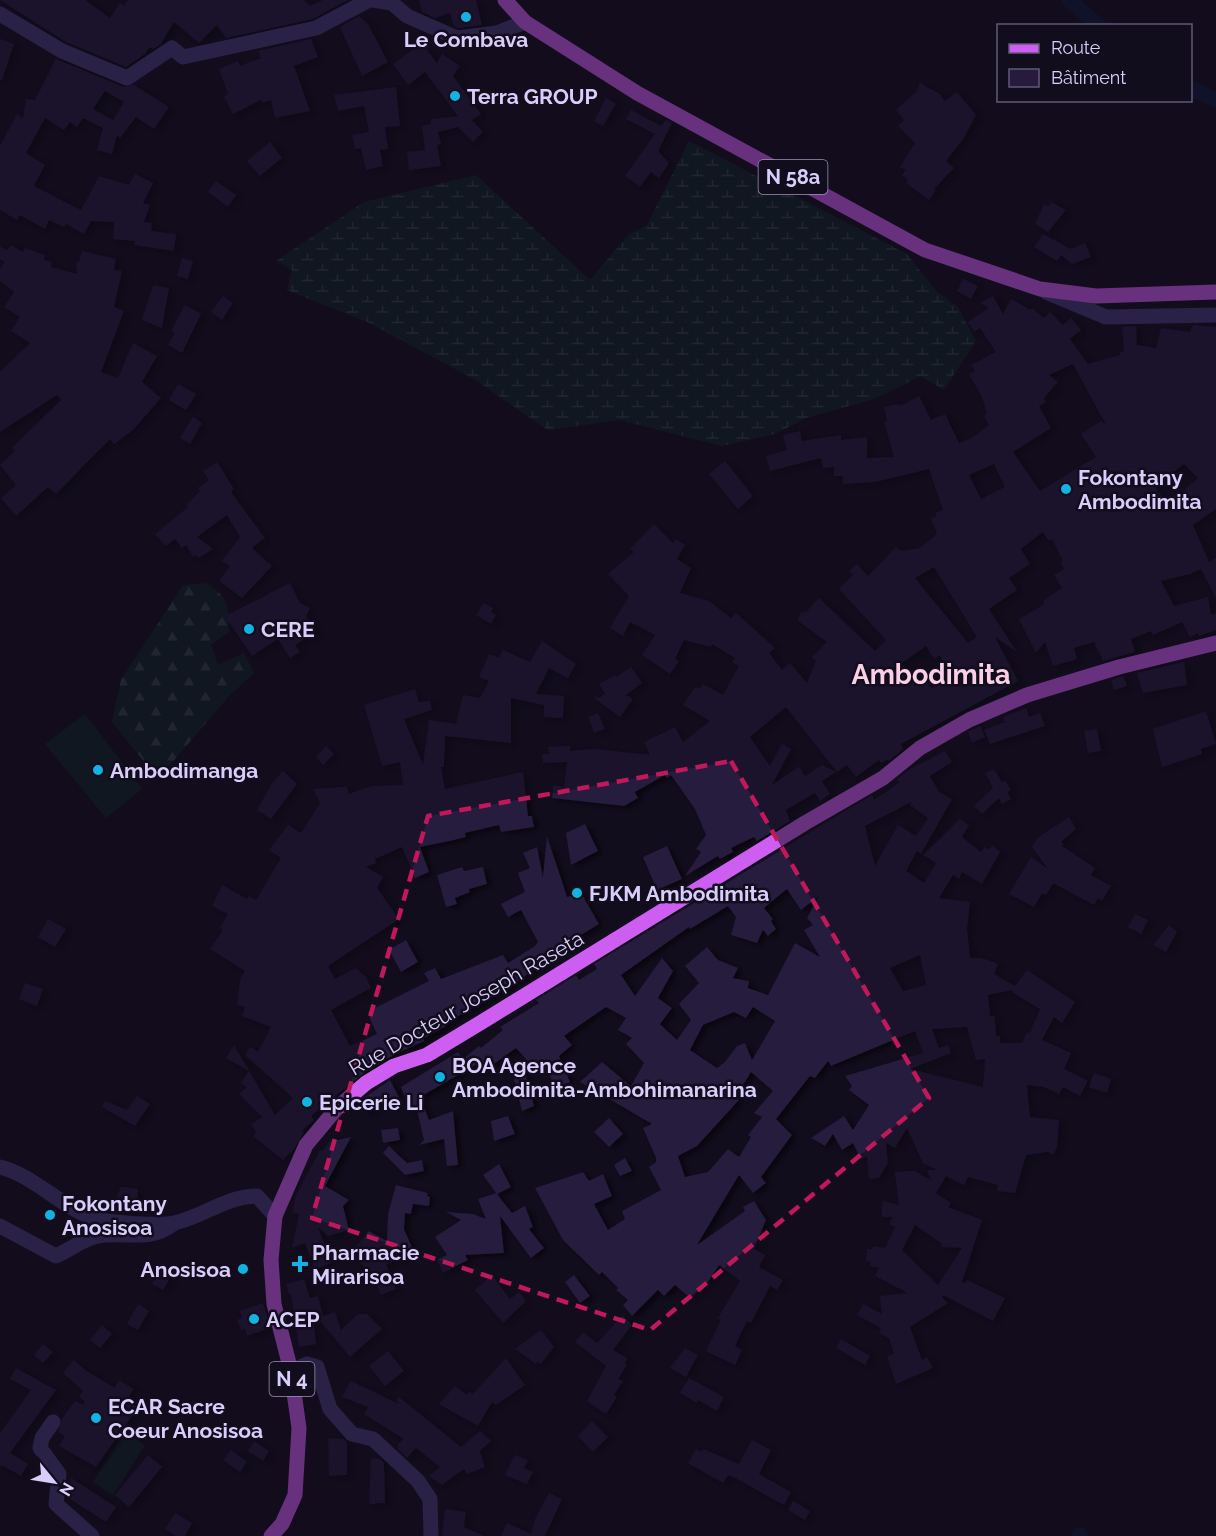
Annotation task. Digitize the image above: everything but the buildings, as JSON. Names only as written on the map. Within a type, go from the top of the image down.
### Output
[{"type":"main road","name":"N 58a","points":[[505,0],[525,22],[637,93],[858,212],[892,234],[925,249],[1040,289],[1096,296],[1216,292]]},
{"type":"main road","name":"Rue Docteur Joseph Raseta","points":[[271,1536],[282,1524],[295,1495],[298,1477],[299,1428],[291,1371],[274,1304],[271,1260],[275,1216],[306,1145],[337,1108],[366,1083],[394,1066],[427,1055],[883,777],[920,748],[969,720],[1027,695],[1119,666],[1216,643]]},
{"type":"street","points":[[0,14],[62,51],[127,78],[172,48],[183,57],[264,41],[316,28],[364,2],[392,3],[407,16],[457,38],[497,33],[525,22]]},
{"type":"street","points":[[1040,289],[1106,317],[1216,315]]},
{"type":"street","points":[[0,1167],[24,1177],[80,1213],[99,1220],[173,1224]]},
{"type":"street","points":[[0,1226],[56,1256],[103,1235],[137,1237],[161,1233],[173,1224],[238,1197],[256,1196],[275,1216]]},
{"type":"street","points":[[291,1371],[307,1364],[317,1366],[330,1409],[337,1418],[352,1434],[373,1439],[418,1481],[430,1499],[431,1536]]},
{"type":"street","points":[[53,1422],[42,1438],[40,1448],[59,1474],[56,1504],[92,1536]]},
{"type":"highlighted area","points":[[731,761],[929,1098],[650,1330],[312,1218],[428,816]]},
{"type":"green space","points":[[689,141],[907,254],[937,292],[958,307],[976,341],[944,390],[921,376],[874,399],[806,418],[775,434],[722,446],[619,420],[548,430],[474,379],[367,322],[287,290],[292,270],[276,261],[364,202],[476,175],[590,280],[628,235],[647,225]]},
{"type":"green space","points":[[205,583],[223,597],[227,609],[229,632],[211,645],[218,665],[244,653],[254,673],[229,696],[158,779],[112,722],[121,680],[183,585]]},
{"type":"green space","name":"Ambodimanga","points":[[85,714],[142,789],[106,818],[45,744]]},
{"type":"green space","points":[[125,1432],[145,1445],[113,1495],[93,1482]]},
{"type":"waterway","points":[[1069,0],[1097,24]]},
{"type":"waterway","points":[[1192,89],[1216,100]]},
{"type":"place","name":"Le Combava","points":[[466,17]]},
{"type":"place","name":"Terra GROUP","points":[[455,96]]},
{"type":"place","name":"Fokontany Ambodimita","points":[[1066,489]]},
{"type":"place","name":"CERE","points":[[249,629]]},
{"type":"place","name":"Ambodimanga","points":[[98,770]]},
{"type":"place","name":"FJKM Ambodimita","points":[[577,893]]},
{"type":"place","name":"BOA Agence Ambodimita-Ambohimanarina","points":[[440,1077]]},
{"type":"place","name":"Epicerie Li","points":[[307,1102]]},
{"type":"place","name":"Fokontany Anosisoa","points":[[50,1215]]},
{"type":"place","name":"Pharmacie Mirarisoa","points":[[300,1264]]},
{"type":"place","name":"Anosisoa","points":[[243,1269]]},
{"type":"place","name":"ACEP","points":[[254,1319]]},
{"type":"place","name":"ECAR Sacre Coeur Anosisoa","points":[[96,1418]]},
{"type":"district","name":"Ambodimita","points":[[931,674]]}]
